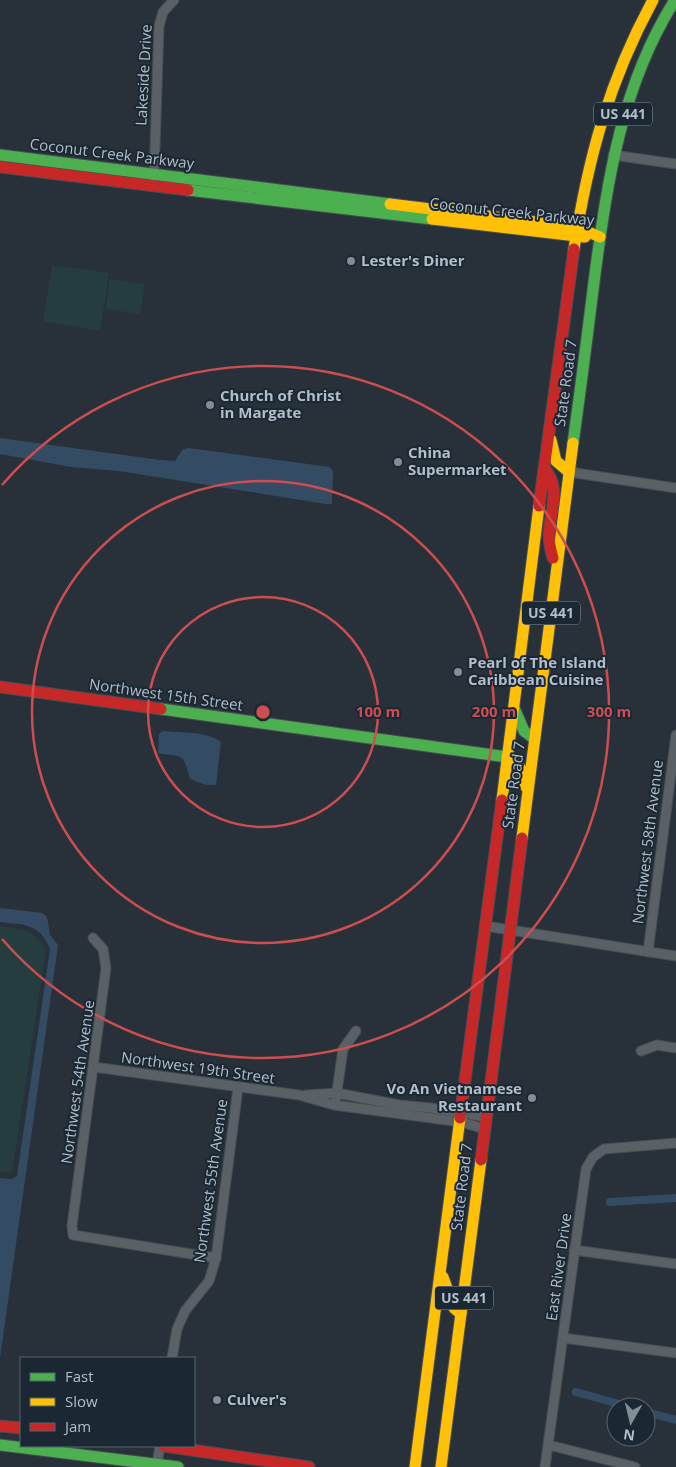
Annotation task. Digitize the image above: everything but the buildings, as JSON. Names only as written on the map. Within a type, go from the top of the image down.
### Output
[{"type":"main road","name":"State Road 7","points":[[415,1467],[462,1118],[549,429],[577,232],[594,152],[613,86],[631,40],[653,0]]},
{"type":"main road","name":"State Road 7","points":[[441,1467],[600,237],[613,156],[624,111],[642,58],[675,0]]},
{"type":"main road","name":"Coconut Creek Parkway","points":[[0,156],[344,198],[600,237]]},
{"type":"main road","name":"Coconut Creek Parkway","points":[[0,167],[330,208],[577,232]]},
{"type":"main road","points":[[330,208],[338,206],[344,198]]},
{"type":"main road","points":[[549,429],[556,461],[569,472]]},
{"type":"main road","points":[[544,468],[550,474],[556,488],[549,536],[556,580]]},
{"type":"main road","name":"Northwest 15th Street","points":[[0,687],[507,757]]},
{"type":"main road","points":[[514,707],[522,731],[535,739]]},
{"type":"main road","points":[[507,757],[522,768],[528,793]]},
{"type":"main road","points":[[441,1271],[454,1308],[461,1314]]},
{"type":"main road","points":[[0,1426],[20,1428]]},
{"type":"main road","points":[[0,1445],[178,1467]]},
{"type":"main road","points":[[171,1447],[309,1467]]},
{"type":"street","name":"Lakeside Drive","points":[[153,186],[159,26],[163,12],[174,0]]},
{"type":"street","points":[[613,156],[676,164]]},
{"type":"street","points":[[569,472],[676,488]]},
{"type":"street","name":"Northwest 58th Avenue","points":[[648,952],[676,735]]},
{"type":"street","points":[[485,926],[676,956]]},
{"type":"street","name":"Northwest 54th Avenue","points":[[92,938],[103,949],[106,968],[72,1221],[73,1234],[216,1258]]},
{"type":"street","points":[[334,1106],[343,1049],[356,1031]]},
{"type":"street","points":[[641,1051],[657,1045],[676,1048]]},
{"type":"street","name":"Northwest 19th Street","points":[[94,1067],[299,1095],[337,1093],[486,1123]]},
{"type":"street","name":"Northwest 55th Avenue","points":[[172,1357],[177,1329],[185,1311],[209,1281],[216,1258],[238,1088]]},
{"type":"street","name":"Northwest 19th Street","points":[[299,1095],[334,1106],[462,1118]]},
{"type":"street","name":"East River Drive","points":[[545,1467],[586,1169],[593,1157],[604,1149],[676,1143]]},
{"type":"street","points":[[574,1250],[676,1264]]},
{"type":"street","points":[[563,1338],[676,1353]]},
{"type":"street","points":[[549,1445],[635,1467]]},
{"type":"street","points":[[157,1464],[160,1447]]},
{"type":"green space","points":[[52,265],[109,273],[100,331],[43,321]]},
{"type":"green space","points":[[110,279],[145,284],[140,314],[106,309]]},
{"type":"green space","points":[[0,926],[27,931],[37,938],[46,950],[12,1173],[0,1172]]},
{"type":"water","points":[[0,438],[160,460],[175,461],[182,450],[188,448],[330,467],[333,471],[332,504],[119,471],[71,467],[0,454]]},
{"type":"water","points":[[163,731],[201,734],[221,742],[216,785],[206,785],[190,779],[186,764],[182,758],[158,753],[159,734]]},
{"type":"water","points":[[0,908],[42,913],[47,917],[50,935],[58,945],[0,1358],[0,1178],[12,1179],[17,1176],[50,949],[46,940],[36,930],[24,925],[0,922]]},
{"type":"waterway","points":[[610,1202],[676,1198]]},
{"type":"waterway","points":[[576,1392],[606,1400]]},
{"type":"waterway","points":[[656,1415],[676,1420]]},
{"type":"traffic: fast","points":[[573,443],[600,238],[620,132],[642,65],[657,32],[675,0]]},
{"type":"traffic: fast","points":[[0,155],[390,204]]},
{"type":"traffic: fast","points":[[188,190],[432,219]]},
{"type":"traffic: fast","points":[[514,708],[524,731],[535,739]]},
{"type":"traffic: fast","points":[[161,709],[507,757]]},
{"type":"traffic: fast","points":[[0,1445],[178,1467]]},
{"type":"traffic: slow","points":[[574,249],[586,183],[602,121],[624,60],[653,0]]},
{"type":"traffic: slow","points":[[390,204],[577,227],[600,237]]},
{"type":"traffic: slow","points":[[432,219],[585,237]]},
{"type":"traffic: slow","points":[[551,440],[556,461],[569,472]]},
{"type":"traffic: slow","points":[[522,838],[573,443]]},
{"type":"traffic: slow","points":[[502,800],[539,506]]},
{"type":"traffic: slow","points":[[507,757],[521,769],[526,787]]},
{"type":"traffic: slow","points":[[415,1467],[460,1118]]},
{"type":"traffic: slow","points":[[441,1467],[481,1160]]},
{"type":"traffic: slow","points":[[443,1277],[454,1308],[461,1314]]},
{"type":"traffic: jam","points":[[0,167],[188,190]]},
{"type":"traffic: jam","points":[[539,506],[574,249]]},
{"type":"traffic: jam","points":[[544,468],[553,484],[554,492],[549,535],[553,558]]},
{"type":"traffic: jam","points":[[0,687],[161,709]]},
{"type":"traffic: jam","points":[[460,1118],[502,800]]},
{"type":"traffic: jam","points":[[481,1160],[522,838]]},
{"type":"traffic: jam","points":[[0,1426],[20,1428]]},
{"type":"traffic: jam","points":[[171,1447],[309,1467]]},
{"type":"place","name":"Lester's Diner","points":[[351,261]]},
{"type":"place","name":"Church of Christ in Margate","points":[[210,405]]},
{"type":"place","name":"China Supermarket","points":[[398,462]]},
{"type":"place","name":"Pearl of The Island Caribbean Cuisine","points":[[458,672]]},
{"type":"place","name":"Vo An Vietnamese Restaurant","points":[[532,1098]]},
{"type":"place","name":"Culver's","points":[[217,1400]]}]
